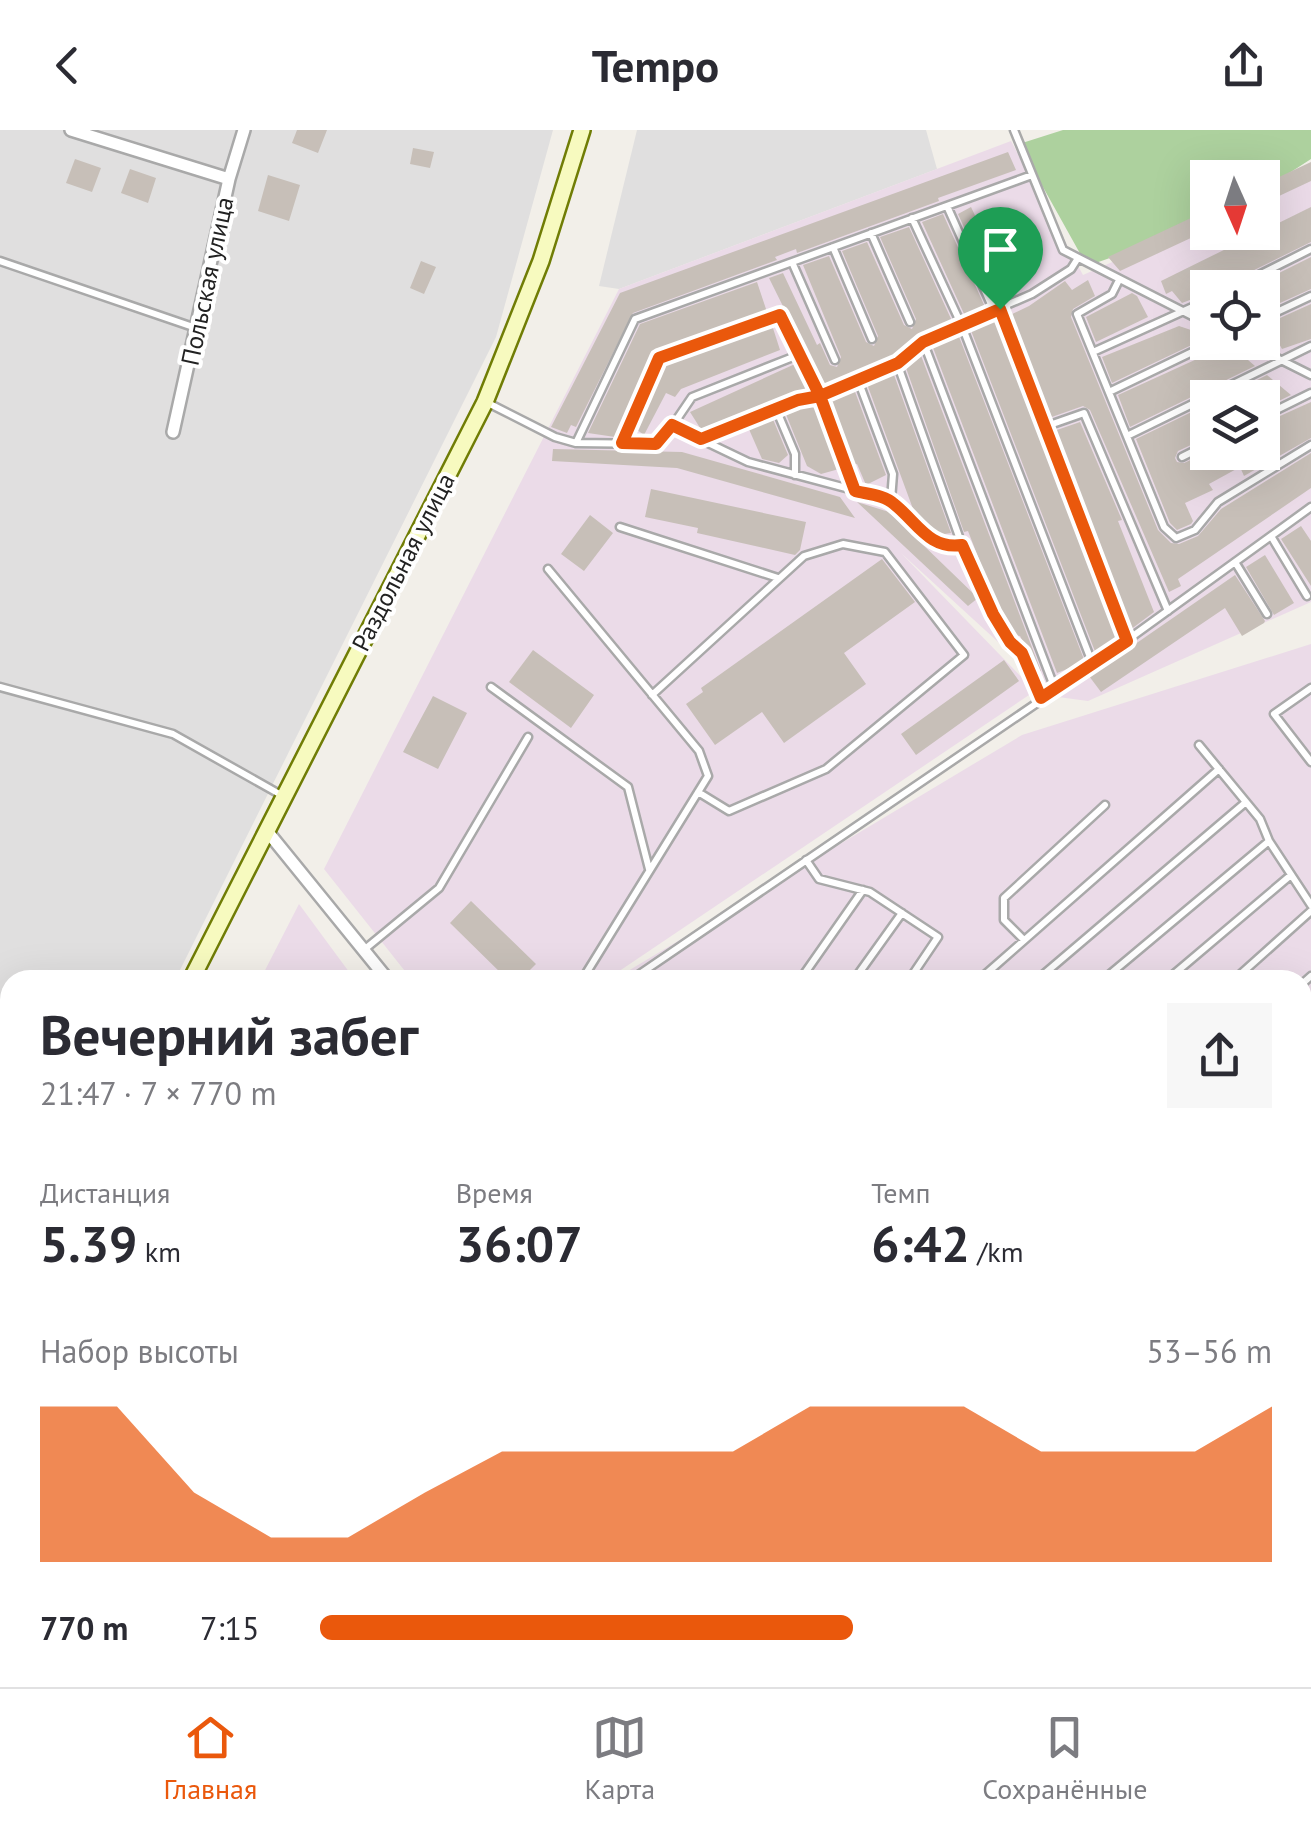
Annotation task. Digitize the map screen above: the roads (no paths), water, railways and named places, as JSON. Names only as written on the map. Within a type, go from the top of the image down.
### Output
[{"type":"main road","name":"Раздольная улица","points":[[196,970],[485,402],[541,261],[582,130]]},
{"type":"street","points":[[71,130],[229,179]]},
{"type":"street","name":"Польская улица","points":[[173,432],[229,179],[244,130]]},
{"type":"street","points":[[267,831],[380,970]]},
{"type":"lane","points":[[1014,130],[1063,250],[1190,315]]},
{"type":"lane","points":[[576,443],[635,319],[1032,175]]},
{"type":"lane","points":[[947,206],[997,310],[1127,641]]},
{"type":"lane","points":[[912,218],[962,326],[1093,665]]},
{"type":"lane","points":[[871,233],[910,322]]},
{"type":"lane","points":[[833,247],[872,339]]},
{"type":"lane","points":[[1270,270],[1311,249]]},
{"type":"lane","points":[[701,439],[898,363],[923,342],[1032,294],[1070,269],[1078,258]]},
{"type":"lane","points":[[0,260],[197,328]]},
{"type":"lane","points":[[792,262],[835,360]]},
{"type":"lane","points":[[1120,280],[1112,294],[1077,314],[1164,528],[1176,538],[1194,530],[1218,502],[1311,445]]},
{"type":"lane","points":[[1280,311],[1311,296]]},
{"type":"lane","points":[[1093,352],[1190,309]]},
{"type":"lane","points":[[622,443],[659,358],[780,315],[820,396],[855,491]]},
{"type":"lane","points":[[923,342],[1056,689]]},
{"type":"lane","points":[[1127,436],[1311,346]]},
{"type":"lane","points":[[1109,392],[1190,353]]},
{"type":"lane","points":[[485,402],[554,438],[576,443],[656,444],[692,397],[798,356]]},
{"type":"lane","points":[[1281,361],[1311,376]]},
{"type":"lane","points":[[898,363],[962,545],[993,614],[1010,642],[1022,653],[1041,698]]},
{"type":"lane","points":[[858,380],[893,474],[891,500]]},
{"type":"lane","points":[[1280,408],[1311,393]]},
{"type":"lane","points":[[776,409],[796,454],[795,475]]},
{"type":"lane","points":[[1044,426],[1084,413],[1168,611]]},
{"type":"lane","points":[[672,425],[748,462],[891,500],[924,535],[947,548],[962,545]]},
{"type":"lane","points":[[1182,456],[1190,452]]},
{"type":"lane","points":[[646,970],[1093,665],[1308,509],[1311,522]]},
{"type":"lane","points":[[620,527],[779,579]]},
{"type":"lane","points":[[1271,536],[1307,596]]},
{"type":"lane","points":[[652,695],[804,556],[843,544],[885,552],[964,655],[826,770],[729,811],[698,792]]},
{"type":"lane","points":[[1235,562],[1267,614]]},
{"type":"lane","points":[[548,570],[700,751],[708,776],[588,970]]},
{"type":"lane","points":[[0,686],[173,734],[284,797]]},
{"type":"lane","points":[[491,686],[628,787],[650,870]]},
{"type":"lane","points":[[1311,688],[1274,714],[1311,762]]},
{"type":"lane","points":[[364,950],[439,888],[528,737]]},
{"type":"lane","points":[[1199,745],[1260,819],[1268,841],[1311,908],[1245,970]]},
{"type":"lane","points":[[990,970],[1219,769]]},
{"type":"lane","points":[[1049,970],[1246,802]]},
{"type":"lane","points":[[1023,939],[1004,920],[1004,898],[1105,806]]},
{"type":"lane","points":[[1115,970],[1268,841]]},
{"type":"lane","points":[[806,860],[819,878],[863,890],[938,937],[916,970]]},
{"type":"lane","points":[[1179,970],[1291,875]]},
{"type":"lane","points":[[807,970],[863,890]]},
{"type":"lane","points":[[861,970],[902,913]]}]
